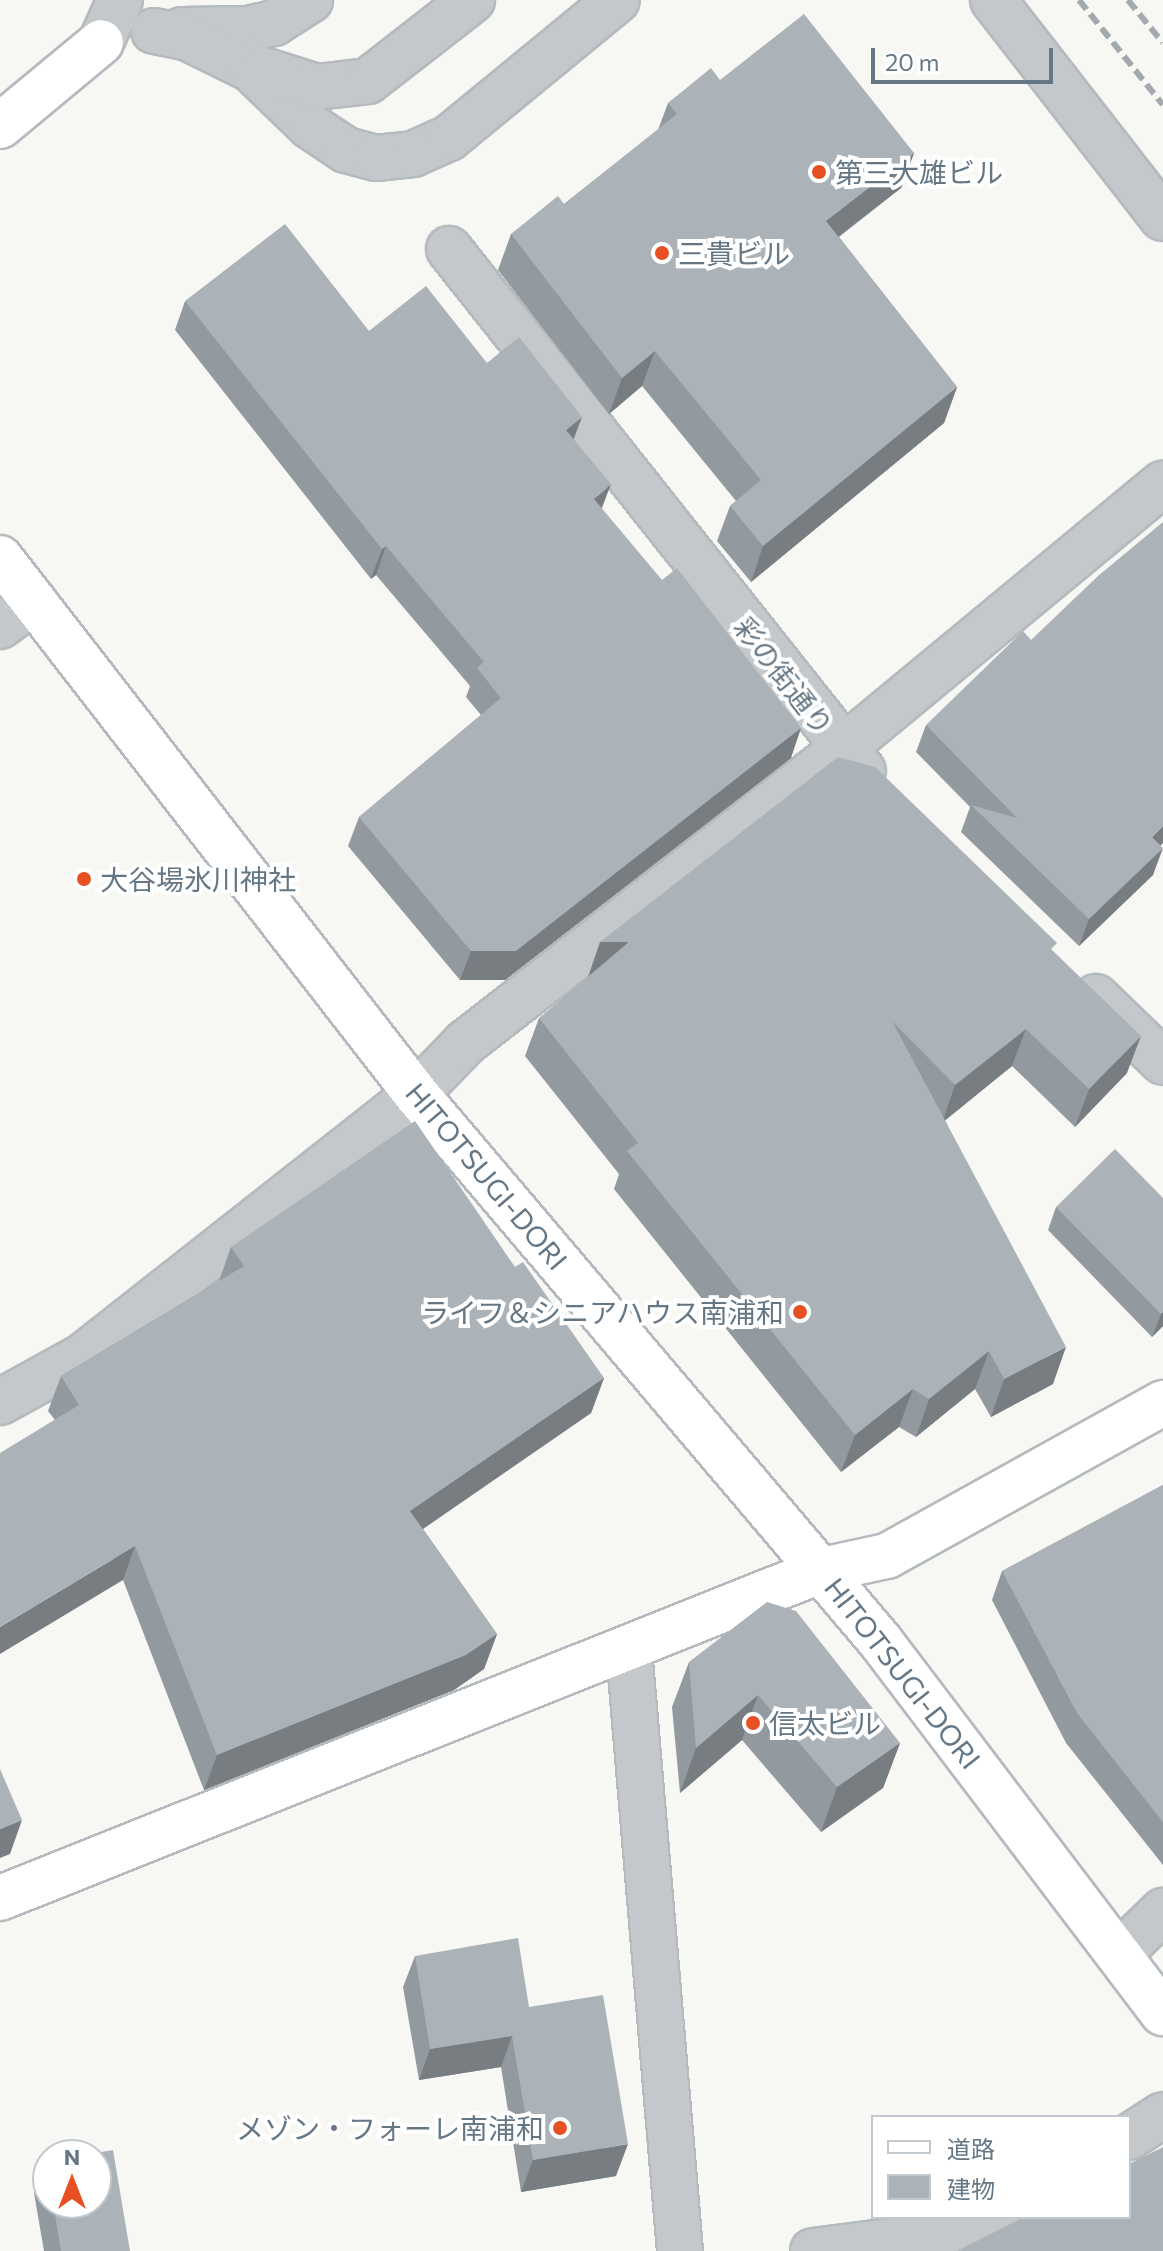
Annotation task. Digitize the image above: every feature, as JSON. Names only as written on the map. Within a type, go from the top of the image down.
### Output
[{"type":"street","points":[[0,126],[101,42],[120,0]]},
{"type":"street","points":[[101,42],[154,31],[248,29],[274,23],[310,0]]},
{"type":"street","points":[[154,31],[192,35],[292,82],[346,87],[368,81],[421,45],[472,0]]},
{"type":"street","points":[[154,31],[186,37],[251,69],[310,126],[346,150],[376,158],[413,154],[449,138],[617,0]]},
{"type":"street","points":[[993,0],[1163,218]]},
{"type":"street","name":"彩の街通り","points":[[449,249],[841,750],[897,804]]},
{"type":"street","points":[[0,1402],[82,1357],[416,1094],[465,1043],[841,750],[1163,484]]},
{"type":"street","name":"HITOTSUGI-DORI","points":[[0,558],[17,613],[416,1094],[822,1570],[1163,2013]]},
{"type":"street","points":[[1063,965],[1163,1062]]},
{"type":"street","points":[[0,1898],[629,1650],[822,1570],[887,1556],[1163,1403]]},
{"type":"street","points":[[629,1650],[680,2251]]},
{"type":"street","points":[[1119,1954],[1163,1911]]},
{"type":"street","points":[[1131,2136],[1163,2115]]},
{"type":"street","points":[[813,2251],[989,2228],[1004,2219]]},
{"type":"building","points":[[804,14],[914,153],[826,221],[957,387],[763,546],[730,506],[761,480],[655,351],[622,378],[511,234],[558,196],[564,204],[677,114],[668,103],[711,68],[720,80]]},
{"type":"building","points":[[285,224],[369,331],[426,286],[487,363],[519,337],[582,417],[566,430],[611,484],[594,499],[662,580],[677,568],[801,728],[516,951],[471,951],[359,817],[501,698],[477,668],[484,662],[386,546],[382,549],[185,301]]},
{"type":"building","points":[[1163,522],[1163,826],[1152,837],[1163,848],[1089,919],[971,805],[1017,818],[926,725],[1023,631],[1031,640],[1098,576]]},
{"type":"building","points":[[838,757],[875,767],[1057,943],[1051,949],[1141,1036],[1089,1089],[1026,1029],[955,1085],[892,1021],[1066,1347],[1004,1379],[989,1351],[929,1399],[913,1389],[855,1435],[627,1151],[638,1143],[539,1018],[629,942],[600,942]]},
{"type":"building","points":[[415,1121],[515,1267],[523,1262],[604,1378],[410,1511],[497,1634],[466,1655],[217,1755],[135,1546],[0,1627],[0,1453],[79,1405],[61,1376],[244,1266],[231,1247]]},
{"type":"building","points":[[1115,1149],[1163,1198],[1161,1314],[1056,1207]]},
{"type":"building","points":[[1163,1485],[1163,1822],[1077,1713],[1002,1571]]},
{"type":"building","points":[[767,1602],[796,1611],[900,1743],[837,1787],[758,1695],[696,1748],[689,1662]]},
{"type":"building","points":[[0,1769],[22,1820],[0,1829]]},
{"type":"building","name":"メゾン・フォーレ南浦和","points":[[518,1938],[529,2007],[603,1995],[628,2144],[533,2160],[512,2036],[430,2049],[415,1956]]},
{"type":"building","points":[[1163,2147],[1163,2251],[957,2251],[1020,2219],[1131,2219],[1131,2163]]},
{"type":"building","points":[[112,2150],[130,2251],[61,2251],[56,2219],[112,2219]]},
{"type":"railway","points":[[1079,0],[1163,105]]},
{"type":"railway","points":[[1128,0],[1163,43]]},
{"type":"place","name":"第三大雄ビル","points":[[819,172]]},
{"type":"place","name":"三貴ビル","points":[[662,253]]},
{"type":"place","name":"大谷場氷川神社","points":[[84,879]]},
{"type":"place","name":"ライフ＆シニアハウス南浦和","points":[[800,1312]]},
{"type":"place","name":"信太ビル","points":[[753,1723]]},
{"type":"place","name":"メゾン・フォーレ南浦和","points":[[560,2128]]}]
